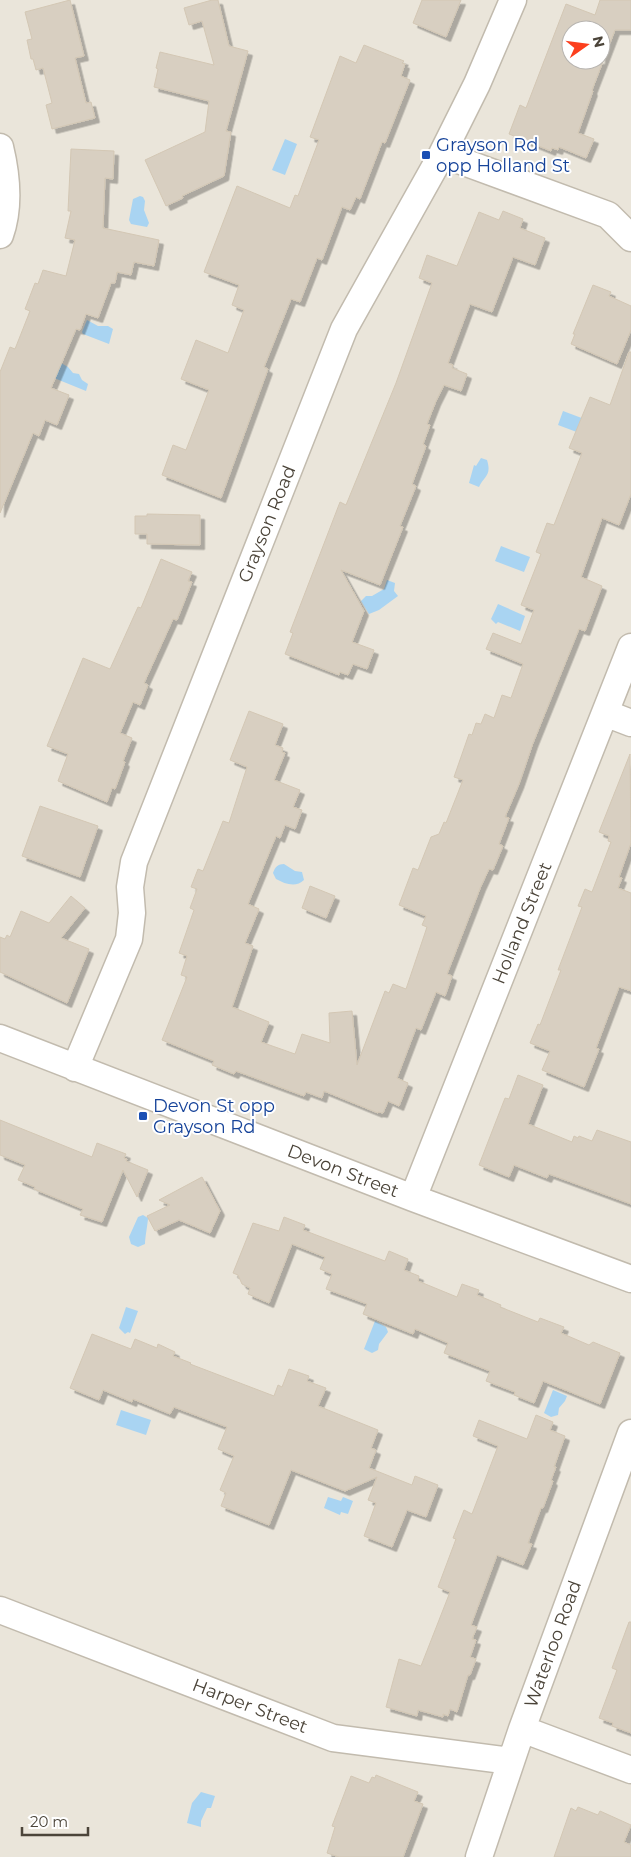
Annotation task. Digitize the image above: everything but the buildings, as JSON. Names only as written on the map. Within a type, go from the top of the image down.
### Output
[{"type":"street","name":"Grayson Road","points":[[75,1068],[129,939],[132,913],[130,887],[134,862],[344,329],[442,154],[477,84],[513,0]]},
{"type":"street","points":[[0,148],[6,170],[7,203],[0,235]]},
{"type":"street","points":[[442,154],[608,215],[631,238]]},
{"type":"street","name":"Holland Street","points":[[413,1198],[631,648]]},
{"type":"street","points":[[605,713],[631,722]]},
{"type":"street","name":"Devon Street","points":[[0,1038],[413,1198],[631,1279]]},
{"type":"street","name":"Waterloo Road","points":[[479,1857],[522,1729],[631,1433]]},
{"type":"street","name":"Harper Street","points":[[0,1610],[333,1738],[511,1761]]},
{"type":"street","points":[[522,1729],[631,1770]]},
{"type":"shaded area","points":[[0,0],[631,0],[631,1857],[0,1857]]},
{"type":"water","points":[[285,139],[297,144],[285,175],[272,170]]},
{"type":"water","points":[[140,196],[145,201],[144,210],[149,223],[147,227],[131,224],[129,220],[133,199]]},
{"type":"water","points":[[87,320],[98,326],[108,326],[113,329],[109,344],[83,334],[82,332]]},
{"type":"water","points":[[61,363],[73,373],[79,374],[82,380],[88,384],[86,391],[54,378]]},
{"type":"water","points":[[563,411],[587,420],[582,434],[558,425]]},
{"type":"water","points":[[481,458],[487,460],[489,469],[479,487],[469,483],[474,465],[476,466]]},
{"type":"water","points":[[501,546],[530,557],[524,572],[495,561]]},
{"type":"water","points":[[387,580],[395,583],[394,591],[398,596],[379,610],[369,614],[361,601],[366,596],[372,596],[384,589]]},
{"type":"water","points":[[498,604],[525,616],[520,631],[498,622],[496,624],[491,619]]},
{"type":"water","points":[[284,864],[295,871],[302,872],[304,880],[294,885],[276,879],[273,873],[275,869],[278,865]]},
{"type":"water","points":[[143,1215],[148,1218],[145,1244],[138,1247],[131,1244],[129,1237],[138,1217]]},
{"type":"water","points":[[126,1307],[138,1311],[130,1333],[125,1334],[119,1328]]},
{"type":"water","points":[[375,1321],[386,1327],[388,1332],[379,1344],[378,1350],[372,1353],[364,1349]]},
{"type":"water","points":[[553,1390],[567,1396],[559,1408],[558,1415],[551,1417],[544,1413]]},
{"type":"water","points":[[121,1410],[151,1420],[146,1435],[116,1425]]},
{"type":"water","points":[[328,1497],[341,1501],[343,1497],[353,1501],[348,1514],[341,1512],[340,1515],[324,1508]]},
{"type":"water","points":[[201,1792],[215,1796],[211,1808],[207,1808],[201,1821],[201,1827],[187,1823],[192,1803]]},
{"type":"place","name":"Grayson Rd opp Holland St","points":[[426,155]]},
{"type":"place","name":"Devon St opp Grayson Rd","points":[[143,1116]]}]
